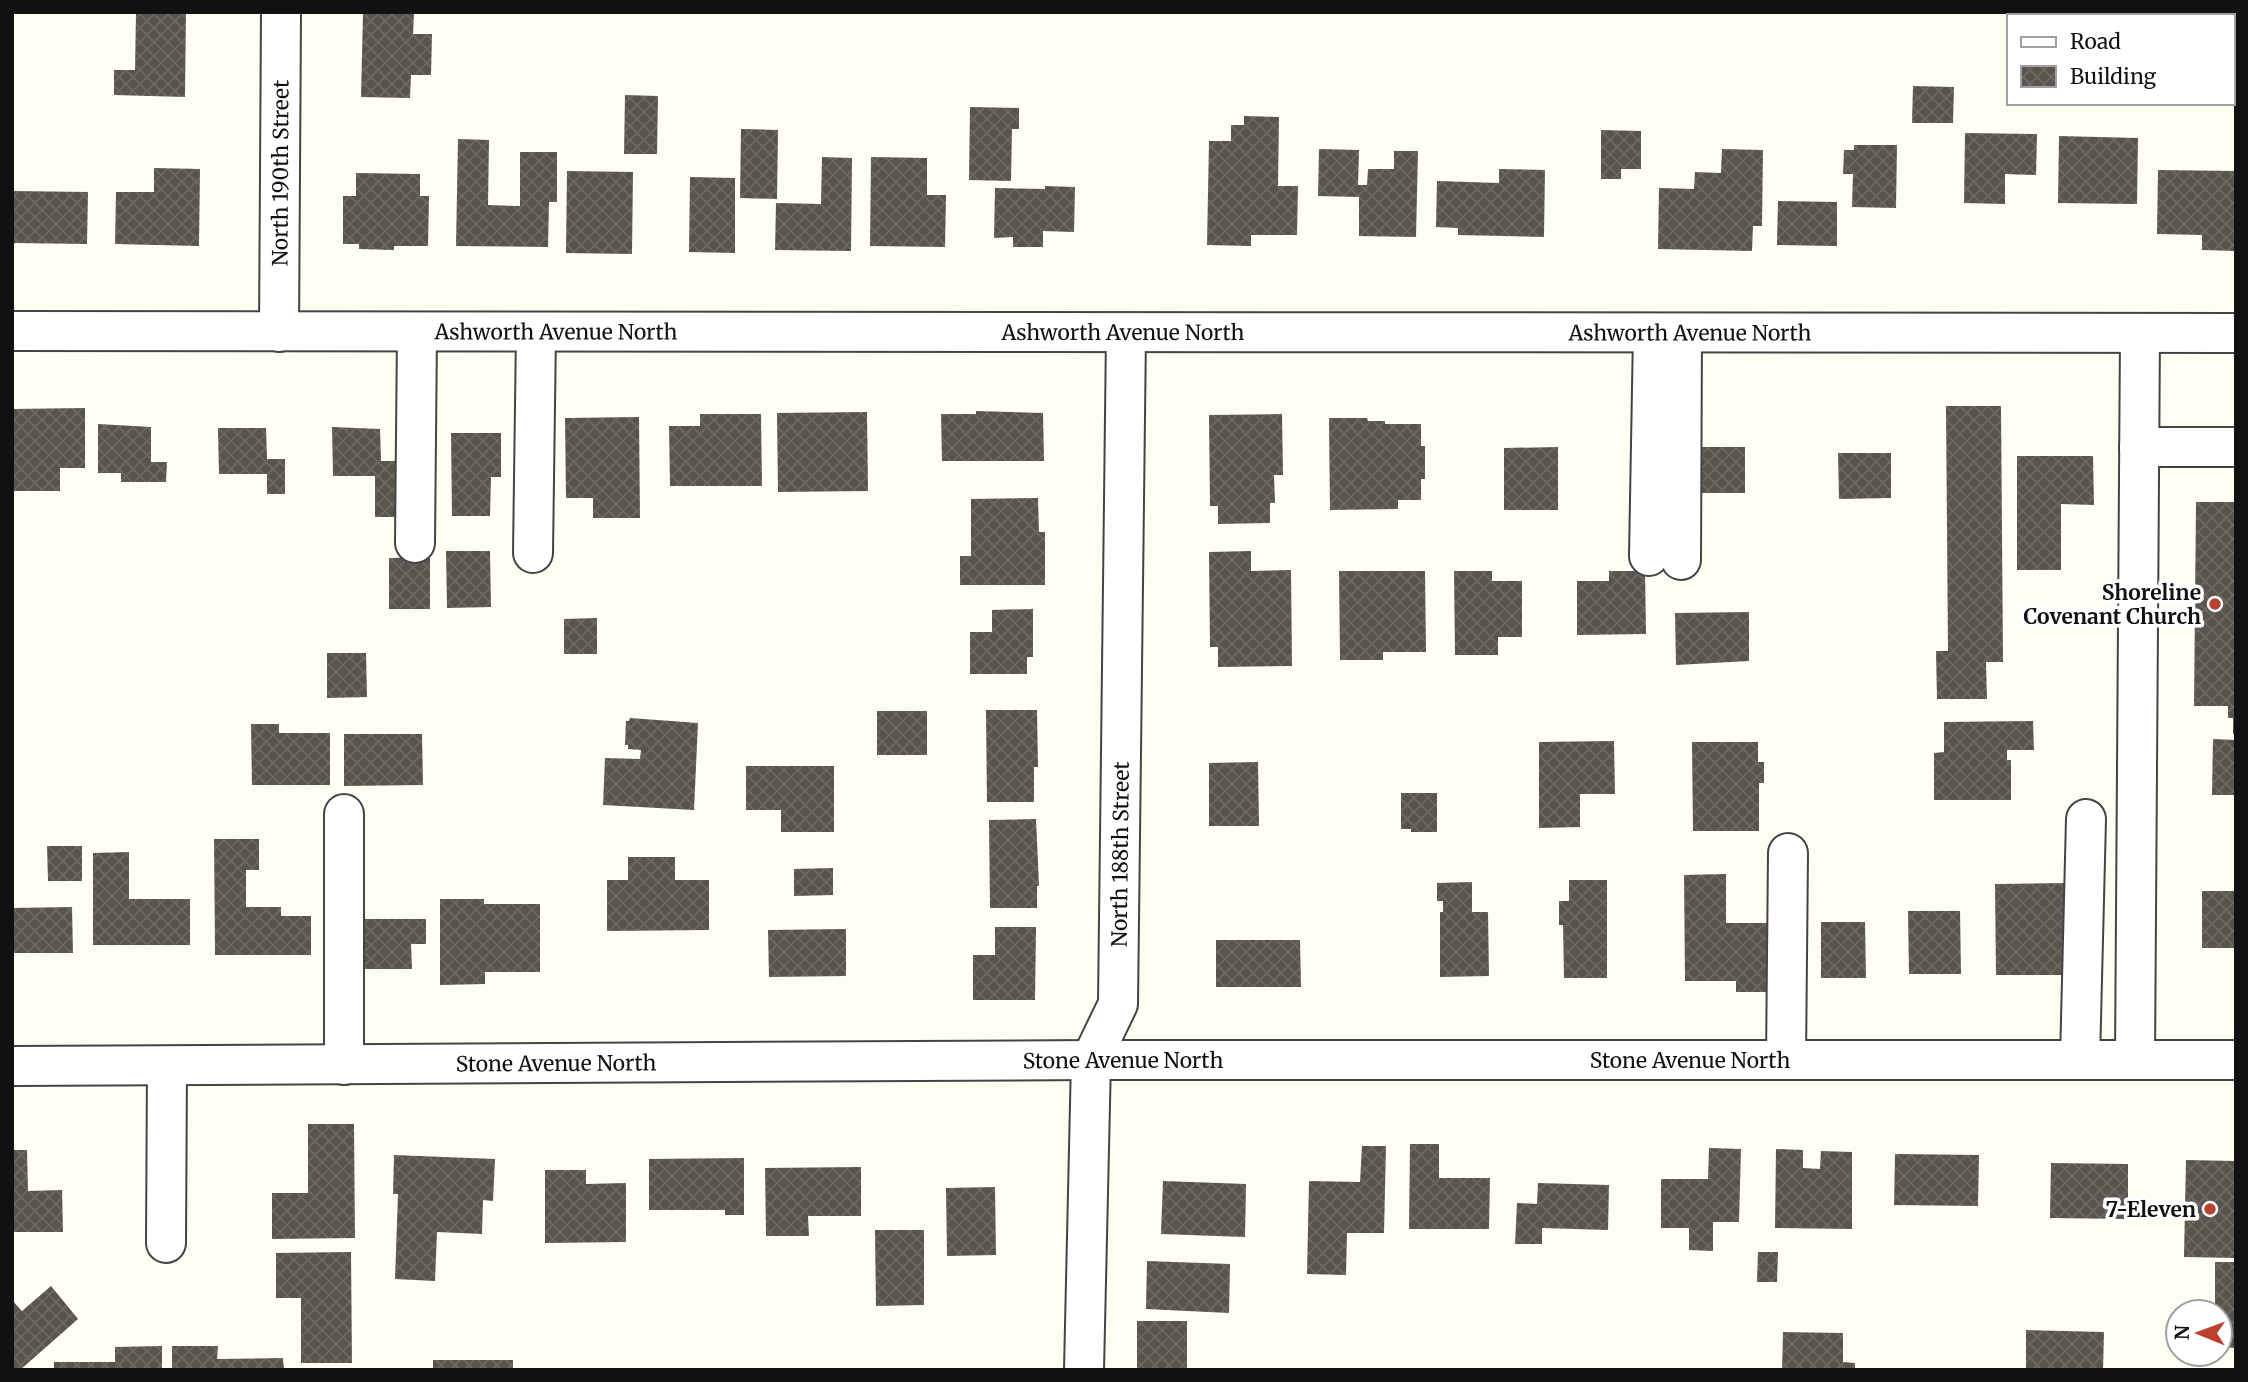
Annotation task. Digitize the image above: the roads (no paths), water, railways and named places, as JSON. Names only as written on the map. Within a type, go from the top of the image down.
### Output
[{"type":"street","name":"North 190th Street","points":[[279,332],[281,12]]},
{"type":"street","name":"Ashworth Avenue North","points":[[12,331],[2236,333]]},
{"type":"street","points":[[415,543],[417,332]]},
{"type":"street","points":[[534,554],[536,332]]},
{"type":"street","name":"North 188th Street","points":[[1084,1370],[1091,1060],[1118,1004],[1126,333]]},
{"type":"street","points":[[1665,558],[1667,333]]},
{"type":"street","points":[[2135,1060],[2140,333]]},
{"type":"street","points":[[2139,447],[2236,447]]},
{"type":"street","points":[[344,814],[344,1065]]},
{"type":"street","points":[[2080,1060],[2086,820]]},
{"type":"street","points":[[1786,1060],[1788,853]]},
{"type":"street","name":"Stone Avenue North","points":[[12,1066],[1091,1060],[2236,1060]]},
{"type":"street","points":[[166,1243],[167,1067]]},
{"type":"place","name":"Shoreline Covenant Church","points":[[2215,604]]},
{"type":"place","name":"7-Eleven","points":[[2210,1209]]}]
